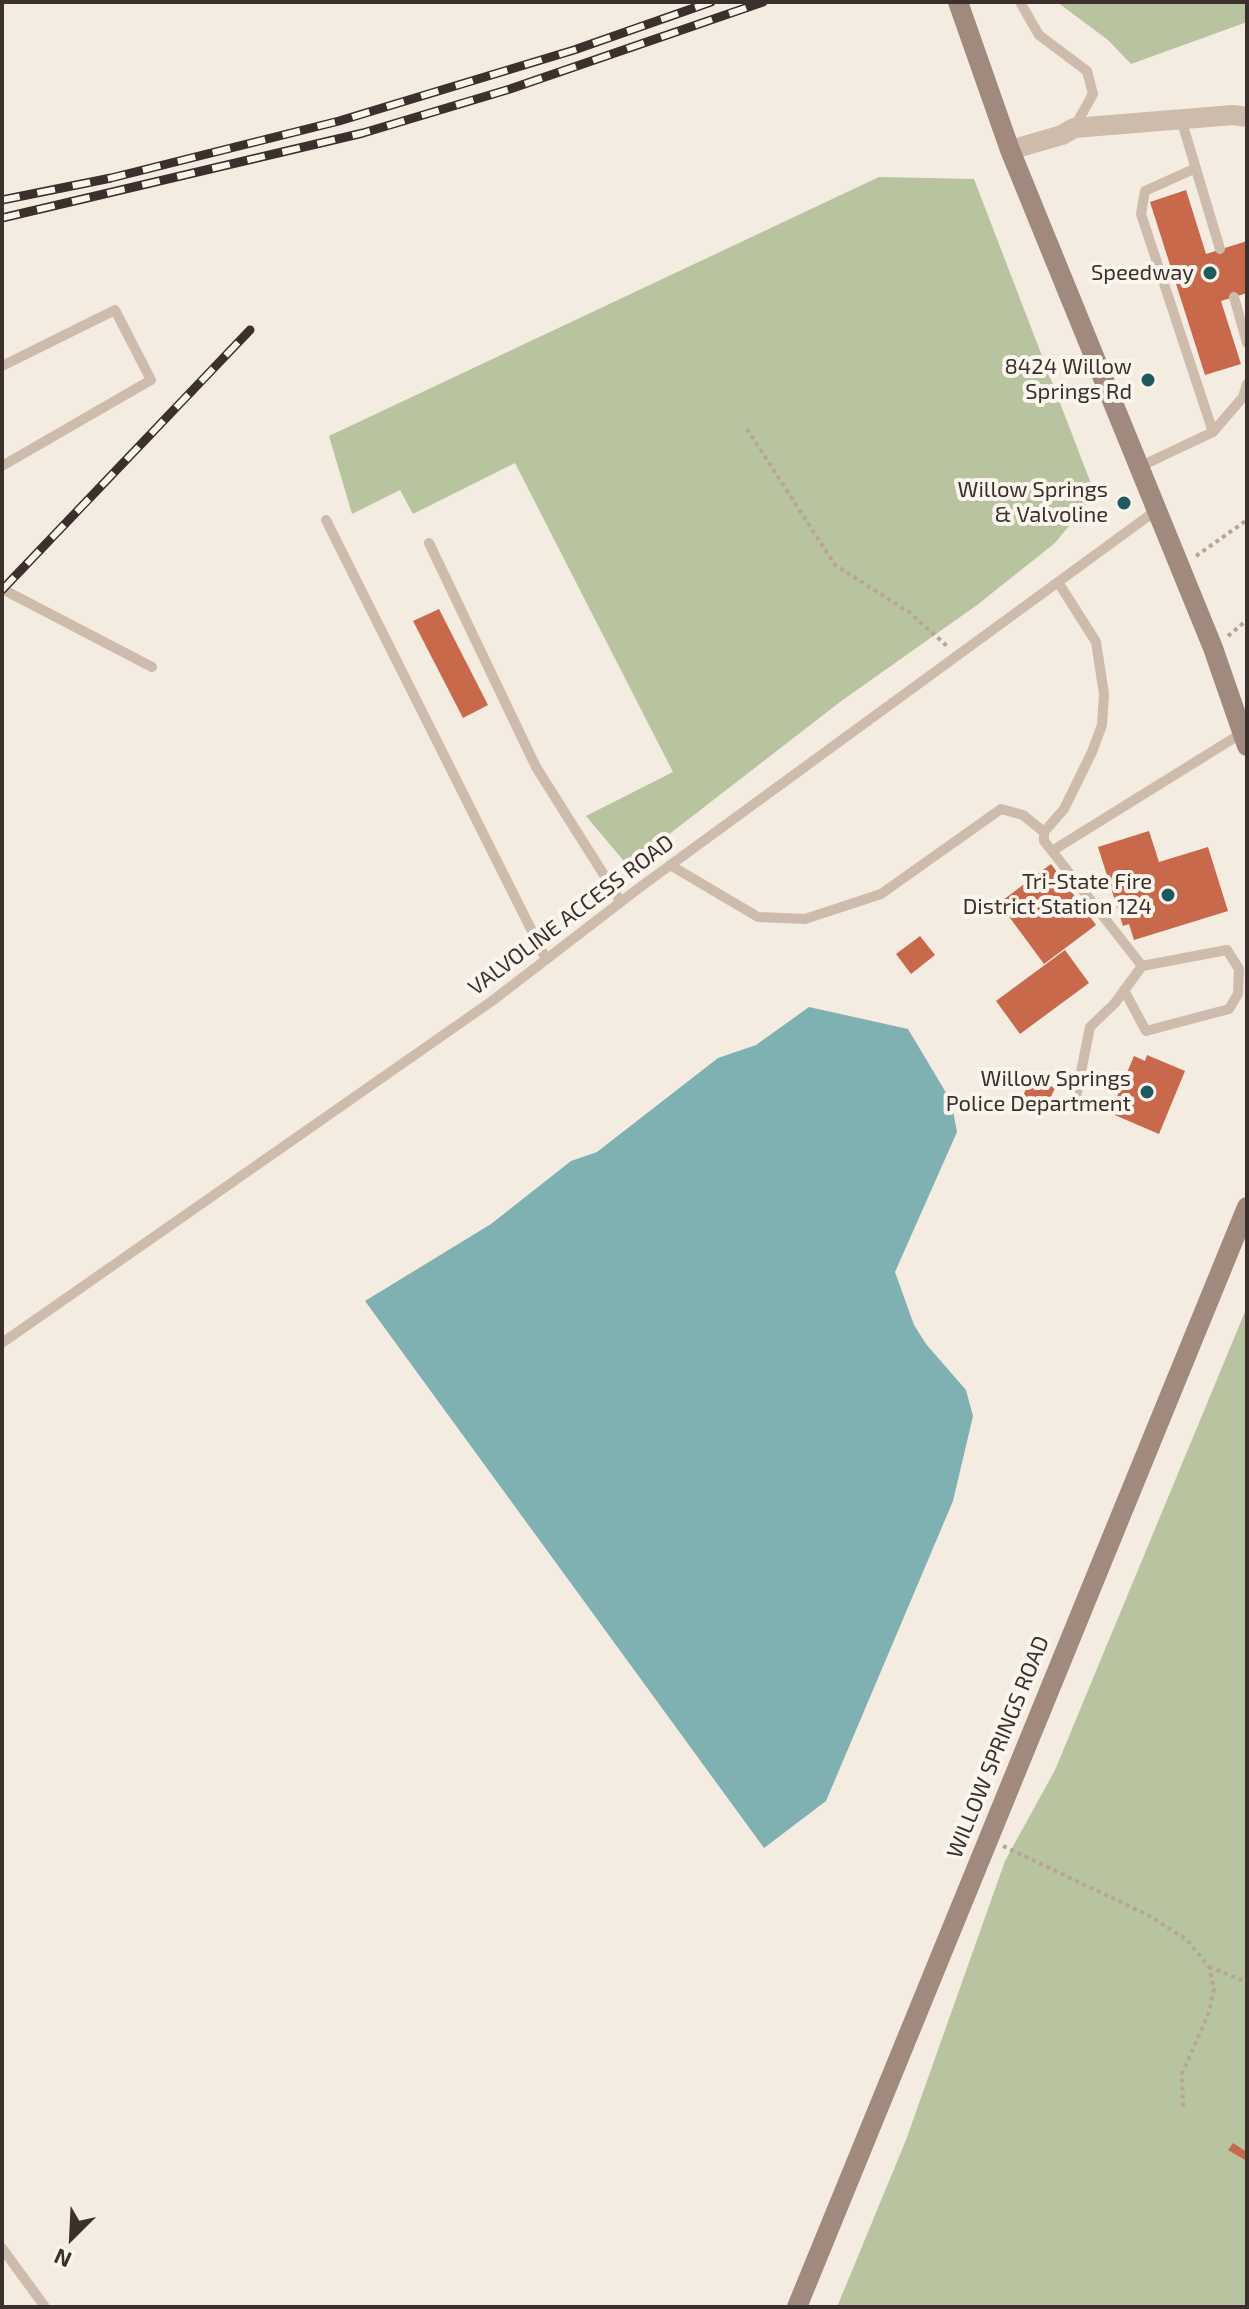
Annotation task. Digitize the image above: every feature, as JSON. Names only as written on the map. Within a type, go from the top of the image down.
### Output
[{"type":"main road","points":[[958,2],[1010,150],[1182,568],[1245,739]]},
{"type":"main road","name":"WILLOW SPRINGS ROAD","points":[[797,2307],[1247,1207]]},
{"type":"street","points":[[1010,150],[1062,135],[1074,128],[1247,117]]},
{"type":"lane","points":[[1020,2],[1039,35],[1087,71],[1093,94],[1074,128]]},
{"type":"lane","points":[[1181,119],[1220,249]]},
{"type":"lane","points":[[1196,168],[1145,191],[1141,214],[1213,432]]},
{"type":"lane","points":[[1234,297],[1247,343]]},
{"type":"lane","points":[[2,366],[115,310],[151,380],[2,466]]},
{"type":"lane","points":[[1139,467],[1213,432],[1243,397],[1247,384]]},
{"type":"lane","name":"VALVOLINE ACCESS ROAD","points":[[2,1343],[492,1001],[670,865],[1158,509]]},
{"type":"lane","points":[[326,520],[546,959]]},
{"type":"lane","points":[[429,543],[536,767],[621,902]]},
{"type":"lane","points":[[1058,582],[1096,642],[1104,694],[1102,725],[1092,752],[1064,809],[1044,832],[1044,841],[1142,966]]},
{"type":"lane","points":[[2,589],[152,667]]},
{"type":"lane","points":[[1052,851],[1245,739]]},
{"type":"lane","points":[[670,865],[758,917],[805,919],[881,894],[1001,809],[1023,815],[1044,832]]},
{"type":"lane","points":[[1075,1102],[1090,1027],[1142,966],[1227,950],[1239,969],[1238,994],[1229,1009],[1146,1031],[1124,990]]},
{"type":"lane","points":[[2,2248],[45,2307]]},
{"type":"path","points":[[747,429],[835,565],[909,612],[957,656]]},
{"type":"path","points":[[1182,568],[1247,520]]},
{"type":"path","points":[[987,1838],[1148,1915],[1187,1940],[1209,1967],[1214,1989],[1209,2012],[1182,2074],[1183,2109]]},
{"type":"path","points":[[1209,1967],[1247,1982]]},
{"type":"green space","points":[[1057,2],[1247,2],[1247,22],[1131,64],[1108,40]]},
{"type":"green space","points":[[879,177],[974,179],[1095,494],[1055,543],[977,605],[840,702],[628,866],[586,816],[673,772],[515,463],[413,514],[400,490],[352,514],[329,436]]},
{"type":"green space","points":[[1247,1307],[1247,2307],[837,2307],[906,2140],[1005,1861],[1055,1770]]},
{"type":"water","points":[[809,1007],[908,1029],[951,1101],[957,1132],[895,1272],[914,1325],[926,1344],[966,1390],[973,1416],[953,1501],[826,1801],[764,1848],[365,1301],[491,1224],[571,1161],[597,1152],[718,1058],[756,1045]]},
{"type":"building","name":"Speedway","points":[[1186,190],[1206,254],[1247,241],[1247,293],[1221,301],[1241,364],[1205,375],[1150,202]]},
{"type":"building","points":[[439,609],[488,705],[463,718],[413,621]]},
{"type":"building","name":"Tri-State Fire District Station 124","points":[[1149,831],[1159,862],[1208,847],[1228,911],[1134,940],[1129,924],[1123,926],[1098,847]]},
{"type":"building","points":[[1051,864],[1096,925],[1044,964],[999,903]]},
{"type":"building","points":[[920,936],[935,955],[911,974],[896,954]]},
{"type":"building","points":[[1065,950],[1089,983],[1020,1034],[996,1001]]},
{"type":"building","name":"Willow Springs Police Department","points":[[1147,1055],[1185,1071],[1159,1134],[1110,1113],[1134,1056],[1145,1061]]},
{"type":"building","points":[[1031,1078],[1055,1088],[1046,1108],[1022,1098]]},
{"type":"building","points":[[1233,2143],[1247,2152],[1247,2161],[1228,2150]]},
{"type":"railway","points":[[2,200],[111,178],[339,121],[574,50],[711,2]]},
{"type":"railway","points":[[2,218],[363,133],[510,89],[763,2]]},
{"type":"railway","points":[[2,590],[250,330]]},
{"type":"place","name":"Speedway","points":[[1210,273]]},
{"type":"place","name":"8424 Willow Springs Rd","points":[[1148,380]]},
{"type":"place","name":"Willow Springs & Valvoline","points":[[1124,503]]},
{"type":"place","name":"Tri-State Fire District Station 124","points":[[1168,895]]},
{"type":"place","name":"Willow Springs Police Department","points":[[1147,1092]]}]
